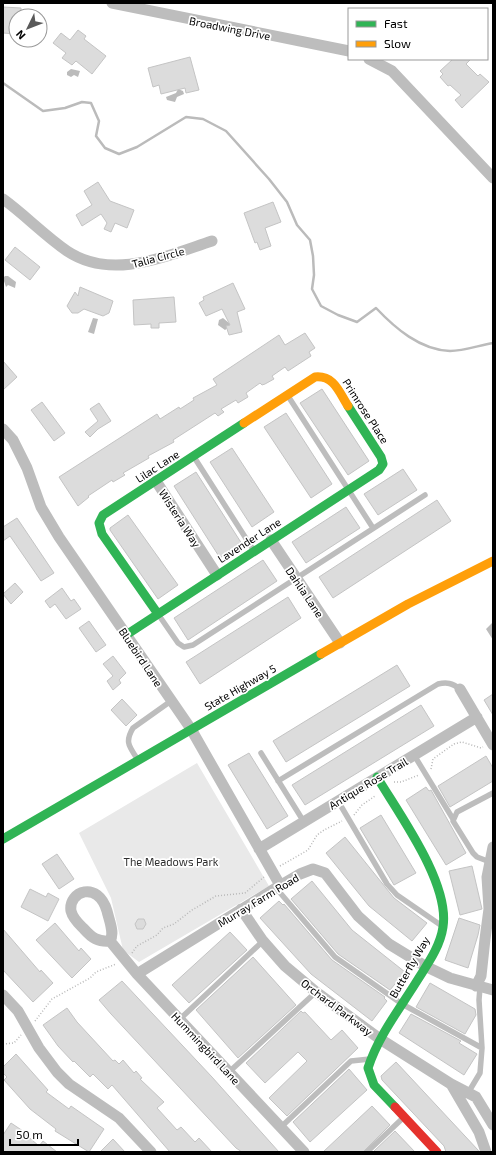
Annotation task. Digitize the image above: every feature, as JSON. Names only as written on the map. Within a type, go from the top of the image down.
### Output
[{"type":"street","name":"Broadwing Drive","points":[[112,3],[348,51]]},
{"type":"street","points":[[371,60],[392,71],[493,178]]},
{"type":"street","name":"Talia Circle","points":[[3,199],[68,252],[94,263],[136,265],[212,241]]},
{"type":"street","name":"Lilac Lane","points":[[158,614],[102,534],[99,523],[103,515],[316,377],[324,376]]},
{"type":"street","name":"Primrose Place","points":[[324,376],[332,382],[381,457],[383,464]]},
{"type":"street","name":"Bluebird Lane","points":[[3,429],[13,440],[27,468],[41,507],[126,635],[191,729],[272,871],[278,887]]},
{"type":"street","name":"Lavender Lane","points":[[126,635],[379,470],[383,464]]},
{"type":"street","name":"Wisteria Way","points":[[156,481],[217,575]]},
{"type":"street","name":"Dahlia Lane","points":[[271,540],[340,643]]},
{"type":"street","name":"State Highway 5","points":[[3,839],[340,643],[444,584],[493,561]]},
{"type":"street","points":[[460,689],[492,744]]},
{"type":"street","name":"Antique Rose Trail","points":[[259,849],[477,717]]},
{"type":"street","name":"Butterfly Way","points":[[370,1059],[380,1039],[438,942],[444,920],[435,876],[377,777]]},
{"type":"street","points":[[478,987],[481,976],[489,909],[486,877],[493,847]]},
{"type":"street","name":"Murray Farm Road","points":[[137,974],[241,909],[278,887],[313,869],[325,874],[358,916],[390,944],[425,966],[450,978],[493,990]]},
{"type":"street","points":[[83,892],[90,892],[100,896],[104,902],[112,932],[110,941],[97,940],[91,937],[75,920],[71,911],[76,896],[83,892]]},
{"type":"street","name":"Orchard Parkway","points":[[241,909],[263,941],[285,966],[316,992],[380,1039],[451,1084],[476,1097],[493,1125]]},
{"type":"street","name":"Hummingbird Lane","points":[[110,941],[137,974],[304,1152]]},
{"type":"street","points":[[3,995],[18,1011],[41,1052],[57,1072],[69,1084],[119,1118],[150,1152]]},
{"type":"street","points":[[370,1059],[368,1068],[374,1086],[437,1152]]},
{"type":"street","name":"Orchard Parkway","points":[[451,1084],[479,1132],[486,1152]]},
{"type":"lane","points":[[288,395],[373,528]]},
{"type":"lane","points":[[193,457],[254,551]]},
{"type":"lane","points":[[158,614],[178,643],[184,647],[192,645],[426,495]]},
{"type":"lane","points":[[278,781],[438,684],[446,682],[453,684],[460,689]]},
{"type":"lane","points":[[138,761],[129,746],[127,739],[129,734],[133,728],[171,701]]},
{"type":"lane","points":[[261,753],[304,822]]},
{"type":"lane","points":[[414,755],[472,853],[477,857],[490,862]]},
{"type":"lane","points":[[453,819],[457,812],[493,793]]},
{"type":"lane","points":[[338,801],[387,884],[397,894],[442,926]]},
{"type":"lane","points":[[278,887],[335,957],[402,1004],[482,1048]]},
{"type":"lane","points":[[180,1019],[263,941]]},
{"type":"lane","points":[[468,1093],[480,1073],[482,1048],[478,987]]},
{"type":"lane","points":[[229,1072],[316,992]]},
{"type":"lane","points":[[281,1127],[351,1061],[370,1059]]},
{"type":"lane","points":[[367,1152],[404,1117]]},
{"type":"path","points":[[3,1044],[14,1043],[52,999],[90,978],[96,972],[125,960],[137,946],[157,935],[163,928],[174,924],[192,910],[221,894],[245,893],[272,871],[308,850],[317,835],[357,813],[362,805],[384,789],[395,782],[401,782],[431,769],[433,760],[454,744],[462,742],[481,748],[492,744]]},
{"type":"green space","name":"The Meadows Park","points":[[197,763],[269,886],[139,962],[123,950],[111,898],[79,833]]},
{"type":"shaded area","points":[[71,69],[80,71],[78,77],[74,75],[71,77],[67,75],[67,72]]},
{"type":"shaded area","points":[[178,89],[183,91],[184,94],[177,97],[175,102],[167,100],[166,97],[176,93]]},
{"type":"shaded area","points":[[8,276],[16,282],[15,288],[8,285],[6,287],[3,278]]},
{"type":"shaded area","points":[[93,318],[98,319],[94,334],[88,332]]},
{"type":"shaded area","points":[[223,318],[229,323],[237,321],[225,330],[218,325],[219,320]]},
{"type":"shaded area","points":[[493,622],[493,640],[486,629]]},
{"type":"building","points":[[3,7],[21,8],[8,8],[8,33],[3,33]]},
{"type":"building","points":[[78,30],[86,36],[84,39],[106,56],[92,74],[76,61],[72,65],[62,58],[66,53],[53,43],[61,33],[70,40]]},
{"type":"building","points":[[190,57],[199,90],[186,93],[185,88],[161,94],[159,85],[153,87],[148,68]]},
{"type":"building","points":[[452,60],[470,60],[466,64],[478,76],[480,74],[489,82],[462,108],[455,100],[461,95],[450,85],[448,86],[440,77],[443,74],[440,71]]},
{"type":"building","points":[[98,182],[110,201],[134,210],[127,228],[115,223],[111,232],[104,229],[107,223],[101,214],[82,226],[76,215],[92,205],[84,191]]},
{"type":"building","points":[[273,202],[281,222],[265,228],[271,246],[260,250],[257,242],[255,243],[244,213]]},
{"type":"building","points":[[15,247],[40,267],[30,280],[5,260]]},
{"type":"building","points":[[233,283],[245,309],[237,312],[242,332],[229,335],[226,326],[230,325],[222,309],[206,316],[199,303],[204,300],[203,297]]},
{"type":"building","points":[[80,287],[113,301],[109,313],[103,316],[84,309],[78,313],[72,313],[67,306],[75,292],[78,296]]},
{"type":"building","points":[[174,297],[176,322],[159,323],[159,328],[151,328],[151,324],[134,325],[133,300]]},
{"type":"building","points":[[305,333],[315,348],[309,352],[311,356],[288,371],[285,367],[272,376],[274,379],[265,384],[262,385],[260,383],[246,393],[248,397],[238,403],[236,400],[221,409],[224,412],[218,416],[215,413],[173,440],[174,442],[148,456],[149,458],[123,473],[125,475],[113,482],[112,480],[88,496],[89,497],[78,506],[59,477],[157,414],[160,419],[179,407],[180,409],[194,400],[193,398],[217,385],[213,379],[279,335],[285,345]]},
{"type":"building","points":[[3,361],[17,377],[3,390]]},
{"type":"building","points":[[322,389],[369,461],[348,475],[300,403]]},
{"type":"building","points":[[42,402],[65,433],[54,441],[31,410]]},
{"type":"building","points":[[99,403],[111,421],[98,429],[90,437],[85,432],[98,421],[90,409]]},
{"type":"building","points":[[286,413],[332,484],[311,498],[264,427]]},
{"type":"building","points":[[232,448],[274,512],[252,527],[210,462]]},
{"type":"building","points":[[403,469],[417,490],[378,515],[364,494]]},
{"type":"building","points":[[196,472],[242,544],[220,558],[174,486]]},
{"type":"building","points":[[437,500],[451,521],[333,598],[319,577]]},
{"type":"building","points":[[346,507],[360,528],[306,563],[292,542]]},
{"type":"building","points":[[128,515],[178,585],[158,599],[110,530],[110,528]]},
{"type":"building","points":[[17,518],[54,573],[41,581],[10,536],[3,541],[3,527]]},
{"type":"building","points":[[263,560],[277,581],[188,640],[174,618]]},
{"type":"building","points":[[15,583],[23,592],[11,604],[3,594]]},
{"type":"building","points":[[62,588],[71,601],[74,599],[81,609],[66,619],[55,604],[50,608],[45,601]]},
{"type":"building","points":[[288,597],[301,618],[200,684],[186,662]]},
{"type":"building","points":[[89,621],[106,645],[96,652],[79,628]]},
{"type":"building","points":[[113,656],[126,673],[119,680],[121,683],[113,690],[107,681],[113,676],[103,664]]},
{"type":"building","points":[[397,665],[410,686],[286,762],[273,741]]},
{"type":"building","points":[[493,694],[493,715],[484,700]]},
{"type":"building","points":[[122,699],[137,715],[126,726],[111,710]]},
{"type":"building","points":[[421,705],[434,726],[305,805],[292,785]]},
{"type":"building","points":[[249,753],[288,816],[267,829],[228,765]]},
{"type":"building","points":[[486,756],[493,768],[493,781],[450,807],[438,786]]},
{"type":"building","points":[[426,787],[429,791],[431,790],[466,853],[446,865],[406,800]]},
{"type":"building","points":[[381,815],[416,873],[394,885],[360,828]]},
{"type":"building","points":[[345,837],[394,898],[427,923],[412,941],[369,906],[326,853]]},
{"type":"building","points":[[57,854],[74,879],[59,889],[42,864]]},
{"type":"building","points":[[472,866],[482,909],[460,915],[449,871]]},
{"type":"building","points":[[312,881],[352,930],[405,972],[390,990],[338,954],[291,899]]},
{"type":"building","points":[[30,889],[46,897],[48,893],[59,899],[48,921],[21,907]]},
{"type":"building","points":[[279,901],[283,905],[284,904],[332,960],[385,997],[384,998],[387,1001],[372,1021],[311,974],[260,918]]},
{"type":"building","points":[[459,918],[480,925],[468,968],[445,960]]},
{"type":"building","points":[[138,919],[144,919],[146,924],[143,929],[137,929],[135,924]]},
{"type":"building","points":[[55,923],[79,951],[81,948],[91,959],[72,978],[36,940]]},
{"type":"building","points":[[3,929],[40,972],[41,970],[53,983],[33,1002],[3,970]]},
{"type":"building","points":[[230,932],[247,950],[189,1003],[172,985]]},
{"type":"building","points":[[253,957],[296,1005],[238,1058],[196,1010]]},
{"type":"building","points":[[122,981],[212,1077],[279,1152],[242,1152],[236,1148],[111,1014],[99,1000]]},
{"type":"building","points":[[430,983],[475,1009],[476,1015],[465,1034],[416,1007]]},
{"type":"building","points":[[67,1008],[77,1022],[113,1061],[115,1060],[119,1064],[123,1060],[134,1073],[136,1071],[142,1078],[140,1079],[164,1102],[157,1108],[177,1130],[181,1127],[195,1142],[199,1138],[212,1152],[170,1152],[112,1085],[108,1089],[93,1074],[90,1077],[74,1061],[73,1062],[58,1046],[43,1025]]},
{"type":"building","points":[[301,1011],[303,1013],[305,1012],[331,1040],[342,1030],[358,1048],[287,1116],[269,1098],[307,1061],[298,1052],[265,1083],[246,1063]]},
{"type":"building","points":[[411,1014],[461,1041],[459,1043],[477,1054],[464,1075],[399,1033]]},
{"type":"building","points":[[16,1054],[48,1090],[46,1092],[69,1109],[71,1106],[104,1129],[89,1152],[55,1131],[56,1129],[30,1109],[4,1080],[7,1077],[3,1073],[3,1067]]},
{"type":"building","points":[[396,1062],[479,1152],[446,1152],[444,1146],[382,1080],[381,1076]]},
{"type":"building","points":[[349,1069],[367,1090],[310,1142],[293,1122]]},
{"type":"building","points":[[372,1106],[390,1125],[363,1152],[323,1152]]},
{"type":"building","points":[[11,1123],[26,1133],[25,1134],[39,1146],[43,1141],[57,1152],[3,1152],[3,1135]]},
{"type":"building","points":[[395,1131],[415,1152],[373,1152]]},
{"type":"building","points":[[113,1139],[125,1152],[100,1152]]},
{"type":"waterway","points":[[3,83],[43,111],[65,108],[82,102],[91,103],[99,121],[96,136],[105,148],[119,154],[137,147],[186,117],[203,119],[226,131],[269,179],[287,202],[297,225],[310,240],[314,275],[312,289],[321,306],[338,315],[357,322],[376,308],[391,323],[409,337],[428,347],[439,350],[455,351],[493,343]]},
{"type":"traffic: fast","points":[[126,635],[379,470],[383,464],[381,457],[348,406]]},
{"type":"traffic: fast","points":[[158,614],[102,534],[99,523],[103,515],[244,423]]},
{"type":"traffic: fast","points":[[3,839],[321,654]]},
{"type":"traffic: fast","points":[[377,777],[421,849],[439,890],[443,909],[443,927],[436,950],[395,1014],[377,1046],[368,1068],[374,1085],[395,1107]]},
{"type":"traffic: slow","points":[[244,423],[315,377],[322,377],[331,382],[339,390],[348,406]]},
{"type":"traffic: slow","points":[[321,654],[408,604],[493,561]]},
{"type":"traffic: jam","points":[[395,1107],[437,1152]]}]
